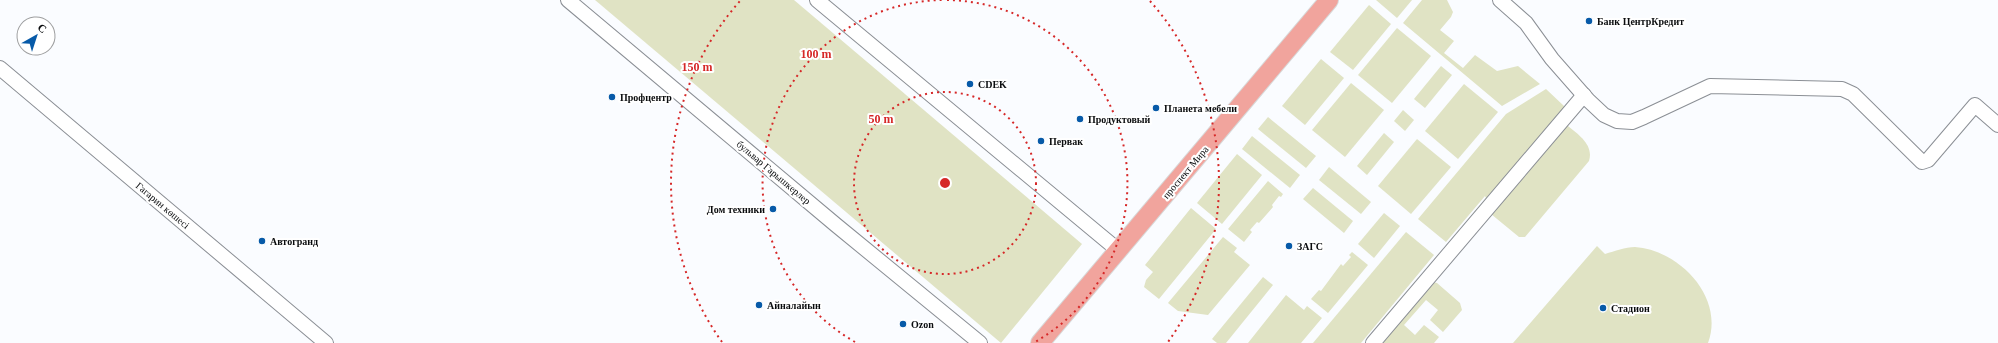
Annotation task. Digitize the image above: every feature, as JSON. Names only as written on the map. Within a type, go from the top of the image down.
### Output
[{"type":"main road","name":"проспект Мира","points":[[1040,343],[1329,0]]},
{"type":"street","name":"бульвар Гарышкерлер","points":[[568,0],[980,343]]},
{"type":"street","points":[[817,0],[1119,251]]},
{"type":"street","points":[[1500,0],[1526,24],[1552,59],[1584,96],[1611,119],[1632,122],[1710,86],[1842,89],[1852,94],[1922,162],[1928,160],[1975,106],[1998,125]]},
{"type":"street","name":"Гагарин көшесі","points":[[0,68],[326,343]]},
{"type":"street","points":[[1373,343],[1584,96]]},
{"type":"green space","points":[[595,0],[794,0],[1082,244],[1001,343]]},
{"type":"green space","points":[[1376,0],[1412,0],[1397,18]]},
{"type":"green space","points":[[1422,0],[1447,0],[1453,12],[1451,17],[1440,30],[1454,41],[1444,53],[1463,68],[1475,55],[1497,71],[1518,66],[1540,84],[1502,106],[1403,23]]},
{"type":"green space","points":[[1369,5],[1391,24],[1353,70],[1330,52]]},
{"type":"green space","points":[[1397,28],[1431,56],[1392,103],[1358,75]]},
{"type":"green space","points":[[1321,59],[1344,78],[1305,125],[1282,106]]},
{"type":"green space","points":[[1441,66],[1452,75],[1425,108],[1414,99]]},
{"type":"green space","points":[[1351,83],[1384,110],[1345,157],[1312,130]]},
{"type":"green space","points":[[1464,84],[1498,112],[1458,159],[1425,131]]},
{"type":"green space","points":[[1546,89],[1564,106],[1565,111],[1451,243],[1449,242],[1486,198],[1485,196],[1446,242],[1418,219],[1506,114]]},
{"type":"green space","points":[[1403,110],[1414,120],[1405,131],[1394,121]]},
{"type":"green space","points":[[1268,117],[1316,156],[1306,168],[1258,129]]},
{"type":"green space","points":[[1565,126],[1568,126],[1577,133],[1587,145],[1590,155],[1589,161],[1525,237],[1519,237],[1491,214]]},
{"type":"green space","points":[[1384,133],[1394,142],[1367,175],[1357,166]]},
{"type":"green space","points":[[1252,136],[1300,175],[1290,188],[1242,149]]},
{"type":"green space","points":[[1417,139],[1451,167],[1411,214],[1378,186]]},
{"type":"green space","points":[[1237,154],[1262,175],[1222,224],[1197,203]]},
{"type":"green space","points":[[1329,167],[1371,202],[1361,214],[1319,180]]},
{"type":"green space","points":[[1268,181],[1283,194],[1281,197],[1279,196],[1272,205],[1273,207],[1259,223],[1257,222],[1250,230],[1252,232],[1244,242],[1228,229]]},
{"type":"green space","points":[[1313,188],[1353,221],[1344,233],[1303,199]]},
{"type":"green space","points":[[1191,208],[1216,229],[1159,299],[1144,287],[1146,280],[1153,272],[1145,265]]},
{"type":"green space","points":[[1384,213],[1400,226],[1374,258],[1358,244]]},
{"type":"green space","points":[[1406,232],[1434,255],[1361,343],[1313,343]]},
{"type":"green space","points":[[1223,237],[1237,248],[1234,252],[1250,265],[1208,315],[1178,311],[1168,303]]},
{"type":"green space","points":[[1597,246],[1605,254],[1631,247],[1651,250],[1667,257],[1682,267],[1694,279],[1704,293],[1710,309],[1712,326],[1708,343],[1513,343]]},
{"type":"green space","points":[[1352,252],[1368,265],[1328,313],[1311,299],[1319,290],[1321,291],[1341,264],[1343,266],[1351,257],[1349,255]]},
{"type":"green space","points":[[1263,277],[1273,285],[1226,343],[1217,343],[1212,339]]},
{"type":"green space","points":[[1433,282],[1437,283],[1460,303],[1462,310],[1443,332],[1430,320],[1438,310],[1426,300],[1404,325],[1415,335],[1424,325],[1439,337],[1434,343],[1380,343]]},
{"type":"green space","points":[[1286,295],[1304,310],[1307,306],[1322,318],[1301,343],[1248,343]]},
{"type":"place","name":"Банк ЦентрКредит","points":[[1589,21]]},
{"type":"place","name":"CDEK","points":[[970,84]]},
{"type":"place","name":"Профцентр","points":[[612,97]]},
{"type":"place","name":"Планета мебели","points":[[1156,108]]},
{"type":"place","name":"Продуктовый","points":[[1080,119]]},
{"type":"place","name":"Первак","points":[[1041,141]]},
{"type":"place","name":"Дом техники","points":[[773,209]]},
{"type":"place","name":"Автогранд","points":[[262,241]]},
{"type":"place","name":"ЗАГС","points":[[1289,246]]},
{"type":"place","name":"Айналайын","points":[[759,305]]},
{"type":"place","name":"Стадион","points":[[1603,308]]},
{"type":"place","name":"Ozon","points":[[903,324]]}]
